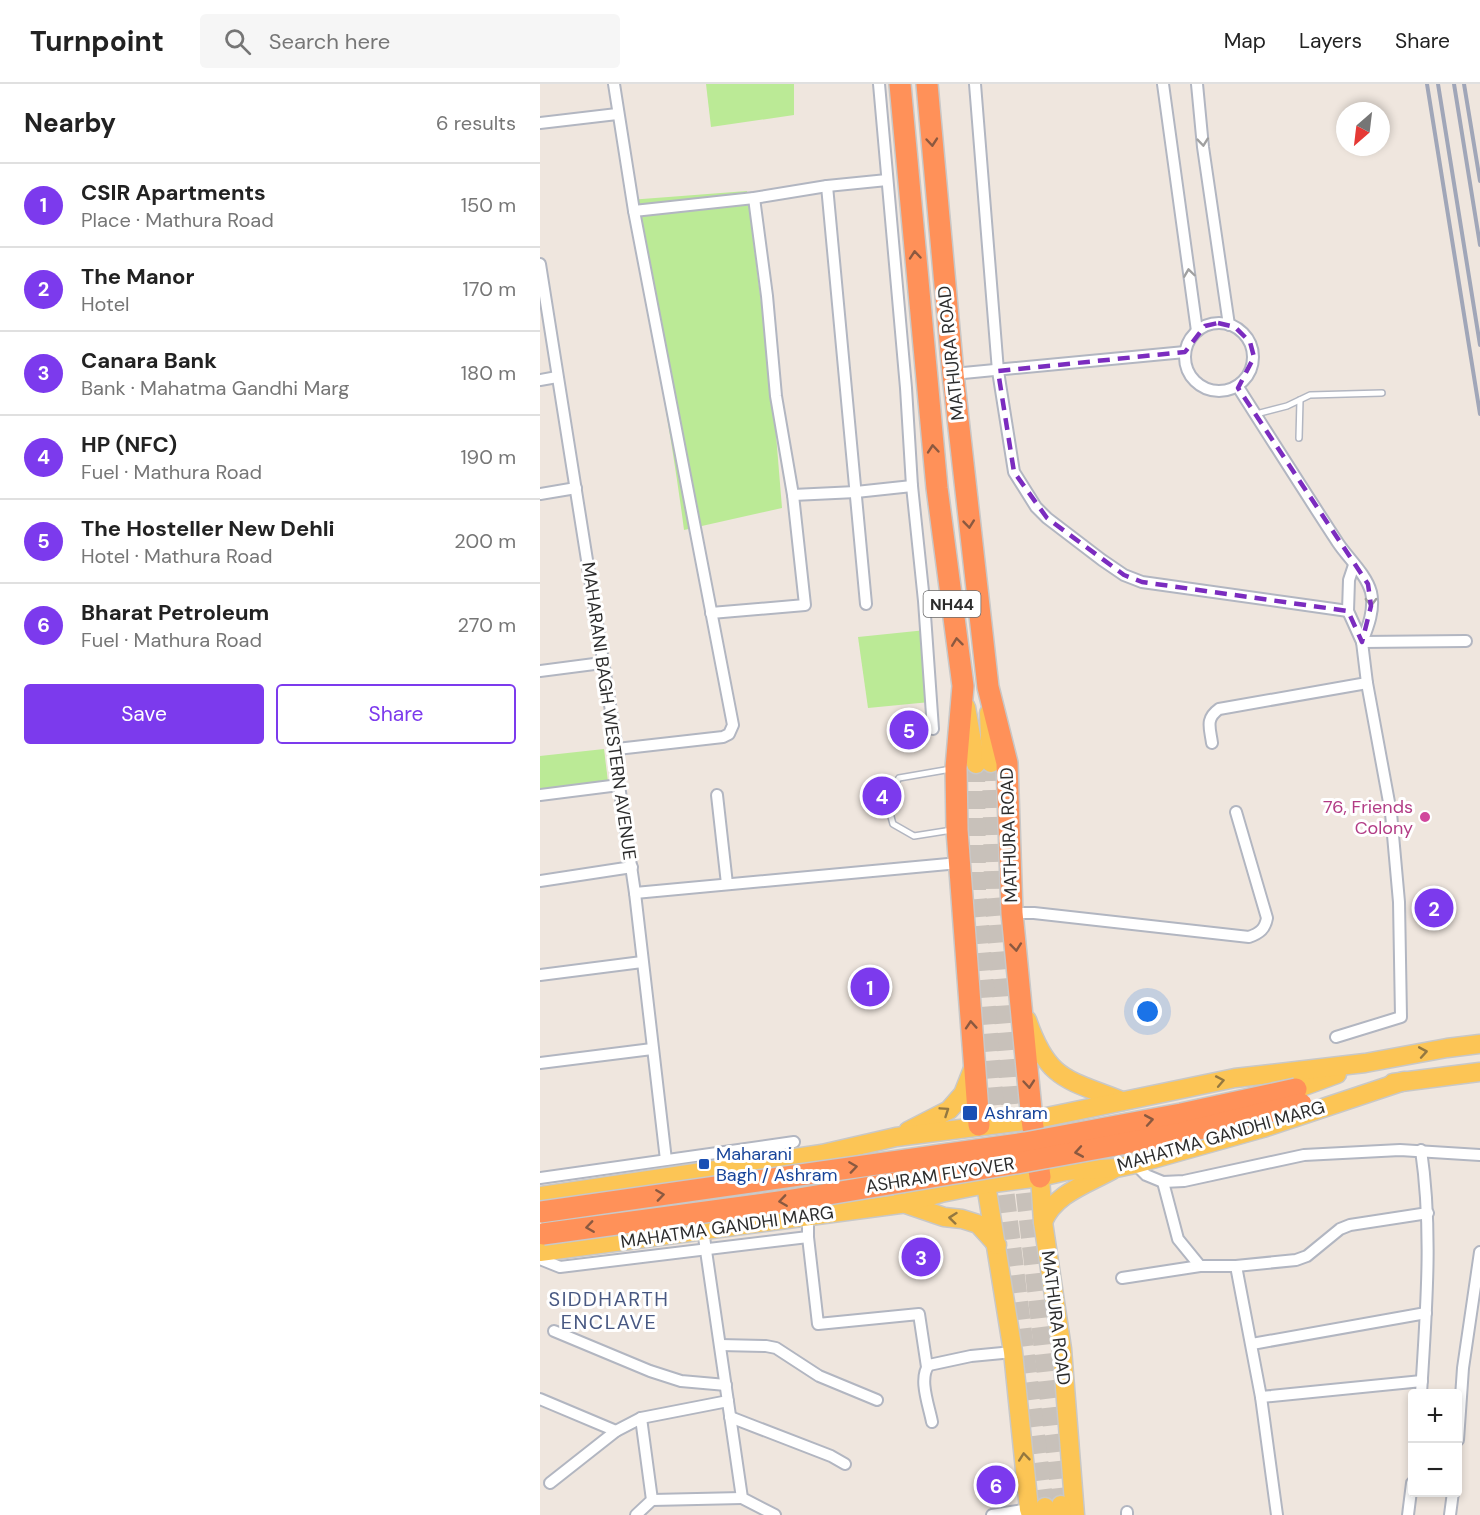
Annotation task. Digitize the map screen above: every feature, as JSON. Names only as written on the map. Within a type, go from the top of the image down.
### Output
[{"type":"highway","name":"MATHURA ROAD","points":[[900,84],[937,488],[974,765],[957,830],[979,1125]]},
{"type":"highway","name":"MATHURA ROAD","points":[[927,84],[953,374],[988,687],[1007,763],[1012,913],[1023,1005],[1032,1120],[1040,1177]]},
{"type":"highway","name":"ASHRAM FLYOVER","points":[[540,1212],[1025,1143],[1181,1114],[1298,1096]]},
{"type":"highway","name":"ASHRAM FLYOVER","points":[[540,1234],[786,1201],[1182,1133],[1298,1096]]},
{"type":"main road","points":[[974,765],[988,687]]},
{"type":"main road","points":[[1023,1005],[1035,1043],[1051,1068],[1066,1080],[1122,1101]]},
{"type":"main road","points":[[540,1196],[822,1154],[896,1137],[1032,1120],[1235,1078],[1365,1063],[1480,1044]]},
{"type":"main road","name":"MAHATMA GANDHI MARG","points":[[1298,1096],[1365,1063]]},
{"type":"main road","points":[[896,1137],[949,1110],[963,1094],[974,1066]]},
{"type":"main road","points":[[1404,1081],[1480,1072]]},
{"type":"main road","name":"MAHATMA GANDHI MARG","points":[[1298,1096],[1404,1081]]},
{"type":"main road","name":"MAHATMA GANDHI MARG","points":[[540,1252],[704,1239],[808,1215],[900,1204],[986,1184],[1066,1171],[1116,1168],[1263,1128],[1404,1081]]},
{"type":"main road","points":[[1043,1222],[1047,1211],[1070,1191],[1116,1168],[1122,1101]]},
{"type":"main road","name":"MATHURA ROAD","points":[[979,1125],[986,1184],[1013,1352],[1050,1512]]},
{"type":"main road","points":[[896,1137],[900,1204],[978,1224],[997,1246]]},
{"type":"main road","points":[[822,1154],[830,1213]]},
{"type":"main road","name":"MATHURA ROAD","points":[[1040,1177],[1043,1222],[1062,1349],[1050,1512]]},
{"type":"street","points":[[614,84],[634,211],[733,725],[732,730],[723,738],[616,749]]},
{"type":"street","points":[[879,84],[933,729]]},
{"type":"street","points":[[975,84],[998,370],[1014,472],[1021,486],[1047,518],[1124,575],[1142,582],[1348,611]]},
{"type":"street","points":[[1163,84],[1197,331]]},
{"type":"street","points":[[1197,84],[1203,147],[1229,325]]},
{"type":"street","points":[[540,123],[617,114]]},
{"type":"street","points":[[634,211],[887,180]]},
{"type":"street","points":[[828,186],[866,604]]},
{"type":"street","points":[[711,613],[805,605],[793,495],[776,396],[767,296],[754,198]]},
{"type":"street","name":"MAHARANI BAGH WESTERN AVENUE","points":[[540,264],[616,749],[666,1160]]},
{"type":"street","points":[[1218,323],[1229,325],[1245,335],[1253,353],[1252,369],[1238,387],[1216,391],[1201,386],[1189,372],[1185,352],[1189,341],[1197,331],[1205,326],[1218,323]]},
{"type":"street","points":[[953,374],[1185,352]]},
{"type":"street","points":[[540,380],[557,377]]},
{"type":"street","points":[[1238,387],[1368,584],[1372,595],[1370,622],[1362,642]]},
{"type":"street","points":[[793,495],[912,486]]},
{"type":"street","points":[[540,494],[576,488]]},
{"type":"street","points":[[1336,1037],[1401,1017],[1399,902],[1391,813],[1367,683],[1362,642],[1348,611],[1349,580],[1354,566]]},
{"type":"street","points":[[1362,642],[1466,641]]},
{"type":"street","points":[[540,671],[602,663]]},
{"type":"street","points":[[1212,743],[1211,715],[1219,709],[1367,683]]},
{"type":"street","points":[[540,795],[619,785]]},
{"type":"street","points":[[717,795],[727,884]]},
{"type":"street","points":[[1012,913],[1034,913],[1249,937],[1258,933],[1265,926],[1267,918],[1236,812]]},
{"type":"street","points":[[635,893],[959,863]]},
{"type":"street","points":[[540,881],[632,867]]},
{"type":"street","points":[[540,975],[642,962]]},
{"type":"street","points":[[540,1063],[652,1049]]},
{"type":"street","points":[[540,1178],[794,1142]]},
{"type":"street","points":[[1136,1164],[1146,1175],[1163,1182],[1184,1181],[1304,1155],[1421,1150],[1480,1155]]},
{"type":"street","points":[[1421,1150],[1429,1244],[1421,1389]]},
{"type":"street","points":[[1163,1182],[1178,1239],[1200,1266]]},
{"type":"street","points":[[1122,1278],[1200,1266],[1236,1266],[1296,1260],[1307,1256],[1340,1229],[1350,1225],[1428,1213]]},
{"type":"street","points":[[808,1215],[808,1237],[818,1324],[919,1314],[927,1367],[924,1374],[925,1383],[932,1422]]},
{"type":"street","points":[[540,1259],[560,1267],[704,1239],[808,1237]]},
{"type":"street","points":[[704,1239],[742,1498]]},
{"type":"street","points":[[1462,1389],[1480,1252]]},
{"type":"street","points":[[1236,1266],[1261,1397],[1277,1515]]},
{"type":"street","points":[[1252,1344],[1426,1313]]},
{"type":"street","points":[[554,1331],[681,1381],[726,1385]]},
{"type":"street","points":[[720,1346],[776,1348],[819,1376],[877,1400]]},
{"type":"street","points":[[927,1367],[934,1363],[962,1358],[1013,1352]]},
{"type":"street","points":[[1261,1397],[1422,1381]]},
{"type":"street","points":[[540,1399],[616,1431]]},
{"type":"street","points":[[550,1483],[616,1431],[641,1418],[728,1401]]},
{"type":"street","points":[[730,1417],[831,1456],[845,1464]]},
{"type":"street","points":[[641,1418],[652,1500]]},
{"type":"street","points":[[1408,1515],[1411,1497]]},
{"type":"street","points":[[1450,1515],[1452,1497]]},
{"type":"street","points":[[636,1515],[652,1500],[742,1498],[775,1515]]},
{"type":"street","points":[[992,1515],[1050,1512]]},
{"type":"lane","points":[[1256,414],[1287,406],[1304,396],[1382,393]]},
{"type":"lane","points":[[1299,438],[1300,400]]},
{"type":"lane","points":[[957,830],[915,836],[893,824],[888,807],[890,791],[899,778],[974,765]]},
{"type":"highlighted area","points":[[1218,323],[1235,327],[1250,342],[1254,357],[1238,388],[1368,584],[1371,606],[1362,642],[1348,611],[1142,582],[1124,575],[1047,518],[1014,472],[998,371],[1185,352],[1205,326]]},
{"type":"green space","points":[[706,84],[794,84],[794,115],[711,127]]},
{"type":"green space","points":[[747,191],[773,398],[782,508],[684,530],[629,200]]},
{"type":"green space","points":[[926,630],[930,702],[868,708],[858,637]]},
{"type":"green space","points":[[604,749],[608,782],[540,790],[540,756]]},
{"type":"tunnel","points":[[991,763],[993,892],[1011,1117],[1024,1186],[1061,1505]]},
{"type":"tunnel","points":[[976,764],[977,890],[996,1118],[1045,1507]]},
{"type":"railway","points":[[1427,84],[1480,414]]},
{"type":"railway","points":[[1438,84],[1480,345]]},
{"type":"railway","points":[[1454,84],[1480,245]]},
{"type":"railway","points":[[1464,84],[1480,181]]},
{"type":"place","name":"The Hosteller New Dehli","points":[[909,730]]},
{"type":"place","name":"HP (NFC)","points":[[882,796]]},
{"type":"place","name":"76, Friends Colony","points":[[1425,817]]},
{"type":"place","name":"The Manor","points":[[1434,908]]},
{"type":"place","name":"CSIR Apartments","points":[[870,987]]},
{"type":"place","name":"Ashram","points":[[970,1113]]},
{"type":"place","name":"Maharani Bagh / Ashram","points":[[704,1164]]},
{"type":"place","name":"Canara Bank","points":[[921,1257]]},
{"type":"place","name":"Bharat Petroleum","points":[[996,1485]]},
{"type":"district","name":"SIDDHARTH ENCLAVE","points":[[609,1310]]}]
